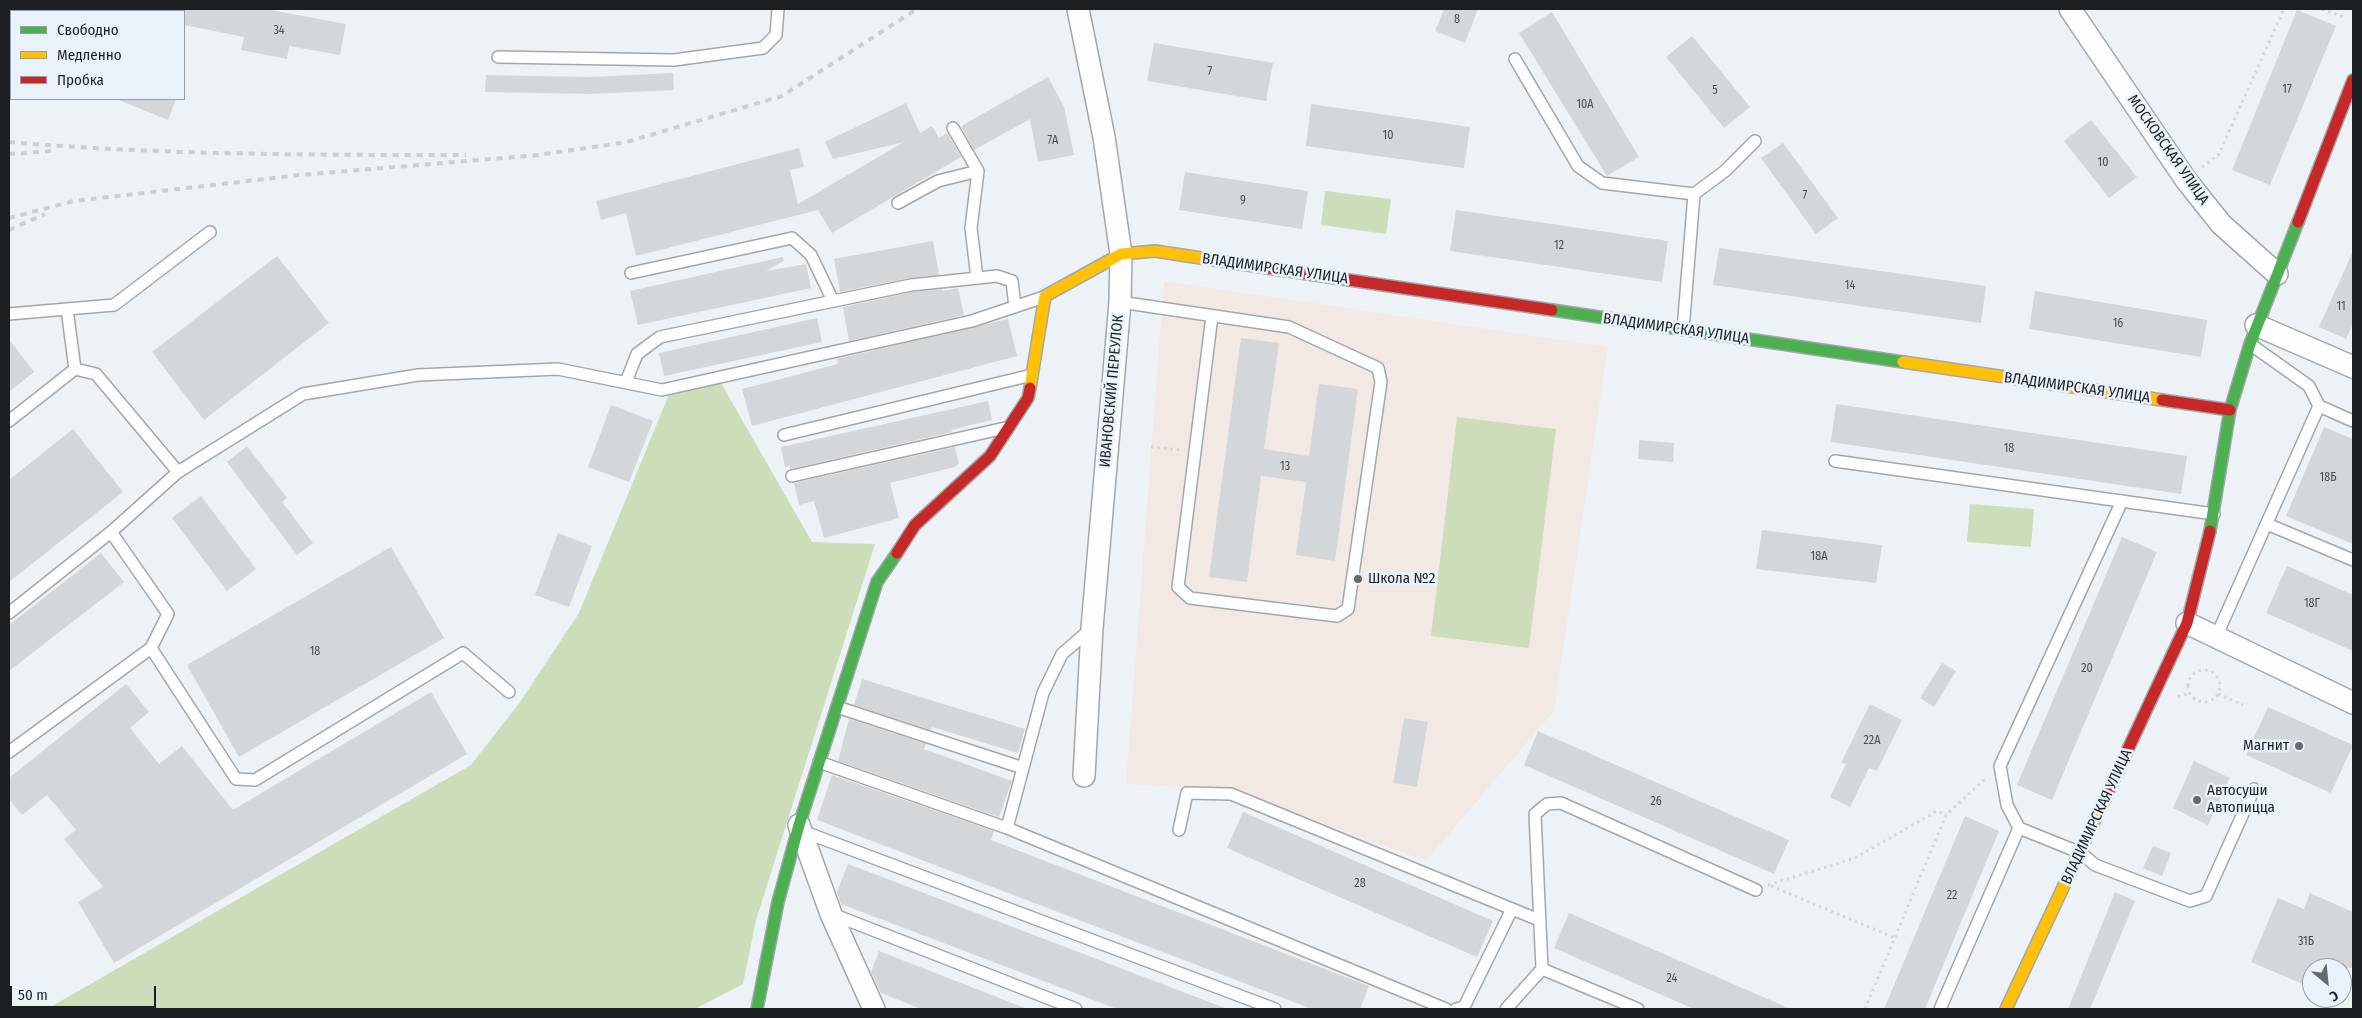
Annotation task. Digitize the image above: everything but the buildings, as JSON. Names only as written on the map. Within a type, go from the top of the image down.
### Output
[{"type":"street","name":"ИВАНОВСКИЙ ПЕРЕУЛОК","points":[[1078,9],[1104,137],[1121,254],[1120,302],[1092,628],[1084,776]]},
{"type":"street","name":"МОСКОВСКАЯ УЛИЦА","points":[[2074,10],[2186,180],[2222,224],[2277,274]]},
{"type":"street","name":"ВЛАДИМИРСКАЯ УЛИЦА","points":[[2006,1009],[2081,853],[2187,623],[2214,514],[2230,410],[2253,335],[2352,88]]},
{"type":"street","name":"ВЛАДИМИРСКАЯ УЛИЦА","points":[[1121,254],[1154,251],[2230,410]]},
{"type":"street","points":[[756,1009],[778,902],[819,762],[877,582],[915,525],[990,456],[1028,398],[1046,296],[1121,254]]},
{"type":"street","points":[[2253,335],[2353,367]]},
{"type":"street","points":[[2187,623],[2353,703]]},
{"type":"street","points":[[800,830],[831,914],[874,1009]]},
{"type":"lane","points":[[498,57],[674,60],[762,48],[776,35],[778,9]]},
{"type":"lane","points":[[1515,59],[1578,166],[1602,183],[1694,194],[1725,171],[1755,141]]},
{"type":"lane","points":[[953,128],[978,171],[971,228],[977,278]]},
{"type":"lane","points":[[898,203],[938,181],[978,171]]},
{"type":"lane","points":[[1683,330],[1694,194]]},
{"type":"lane","points":[[9,314],[114,305],[210,232]]},
{"type":"lane","points":[[631,274],[792,238],[811,255],[833,301]]},
{"type":"lane","points":[[626,382],[637,354],[660,338],[911,285],[997,276],[1012,282],[1015,307]]},
{"type":"lane","points":[[9,613],[111,532],[178,472],[303,394],[418,375],[558,369],[662,390],[972,321],[1046,296]]},
{"type":"lane","points":[[1120,302],[1289,327],[1378,368],[1382,382],[1348,609],[1337,616],[1190,598],[1178,587],[1212,316]]},
{"type":"lane","points":[[67,309],[75,369]]},
{"type":"lane","points":[[2253,335],[2309,386],[2319,406],[2353,421]]},
{"type":"lane","points":[[9,421],[75,369]]},
{"type":"lane","points":[[75,369],[96,374],[178,472]]},
{"type":"lane","points":[[784,435],[1032,374]]},
{"type":"lane","points":[[2216,638],[2319,406]]},
{"type":"lane","points":[[792,476],[1009,427]]},
{"type":"lane","points":[[1835,461],[2214,514]]},
{"type":"lane","points":[[2122,501],[2000,766],[2007,805],[2019,828],[2081,853],[2095,865],[2190,901],[2206,896],[2254,789]]},
{"type":"lane","points":[[2267,524],[2353,560]]},
{"type":"lane","points":[[9,752],[151,648],[168,614],[111,532]]},
{"type":"lane","points":[[1007,828],[1043,693],[1062,654],[1092,628]]},
{"type":"lane","points":[[151,648],[236,779],[255,780],[463,652],[509,692]]},
{"type":"lane","points":[[837,706],[1023,768]]},
{"type":"lane","points":[[819,762],[1007,828],[1446,1009]]},
{"type":"lane","points":[[1179,830],[1187,793],[1231,794],[1540,920]]},
{"type":"lane","points":[[1506,1009],[1542,970],[1535,814],[1547,804],[1561,803],[1762,887]]},
{"type":"lane","points":[[1940,1009],[2019,828]]},
{"type":"lane","points":[[800,830],[1275,1009]]},
{"type":"lane","points":[[1456,1009],[1464,1007],[1512,909]]},
{"type":"lane","points":[[831,914],[1076,1009]]},
{"type":"lane","points":[[1542,970],[1638,1009]]},
{"type":"path","points":[[2186,180],[2219,154],[2284,9]]},
{"type":"path","points":[[2322,9],[2344,16]]},
{"type":"path","points":[[1151,446],[1195,452]]},
{"type":"path","points":[[2200,671],[2213,673],[2219,683],[2218,694],[2210,701],[2200,702],[2189,693],[2189,679],[2200,671]]},
{"type":"path","points":[[2218,694],[2243,706]]},
{"type":"path","points":[[1865,1009],[1946,815],[2000,766]]},
{"type":"path","points":[[1762,887],[1855,858],[1937,811],[1946,815]]},
{"type":"path","points":[[1762,887],[1895,938]]},
{"type":"shaded area","name":"Школа №2","points":[[1164,281],[1608,347],[1554,711],[1426,861],[1228,789],[1126,784]]},
{"type":"green space","points":[[1325,191],[1391,199],[1386,234],[1321,225]]},
{"type":"green space","points":[[721,383],[812,542],[875,544],[756,920],[743,984],[695,1009],[47,1009],[471,765],[520,702],[579,613],[670,392]]},
{"type":"green space","points":[[1457,417],[1556,429],[1529,648],[1431,636]]},
{"type":"green space","points":[[1970,504],[2034,509],[2031,547],[1967,542]]},
{"type":"railway","points":[[9,218],[74,201],[300,175],[538,155],[627,142],[782,96],[917,9]]},
{"type":"railway","points":[[9,142],[180,152],[466,155]]},
{"type":"railway","points":[[9,154],[52,151]]},
{"type":"railway","points":[[9,230],[45,214]]},
{"type":"traffic: fast","points":[[2210,531],[2230,410],[2250,344],[2298,222]]},
{"type":"traffic: fast","points":[[1552,310],[1903,362]]},
{"type":"traffic: fast","points":[[757,1009],[778,902],[799,825],[877,582],[897,553]]},
{"type":"traffic: slow","points":[[1030,388],[1045,296],[1121,254],[1155,251],[1214,260]]},
{"type":"traffic: slow","points":[[1903,362],[2162,400]]},
{"type":"traffic: slow","points":[[2006,1009],[2107,794]]},
{"type":"traffic: jam","points":[[2298,222],[2353,80]]},
{"type":"traffic: jam","points":[[1214,260],[1552,310]]},
{"type":"traffic: jam","points":[[897,553],[915,525],[990,456],[1028,398],[1030,388]]},
{"type":"traffic: jam","points":[[2162,400],[2230,410]]},
{"type":"traffic: jam","points":[[2107,794],[2187,623],[2210,531]]},
{"type":"place","name":"Школа №2","points":[[1358,579]]},
{"type":"place","name":"Магнит","points":[[2299,746]]},
{"type":"place","name":"Автосуши Автопицца","points":[[2197,800]]}]
